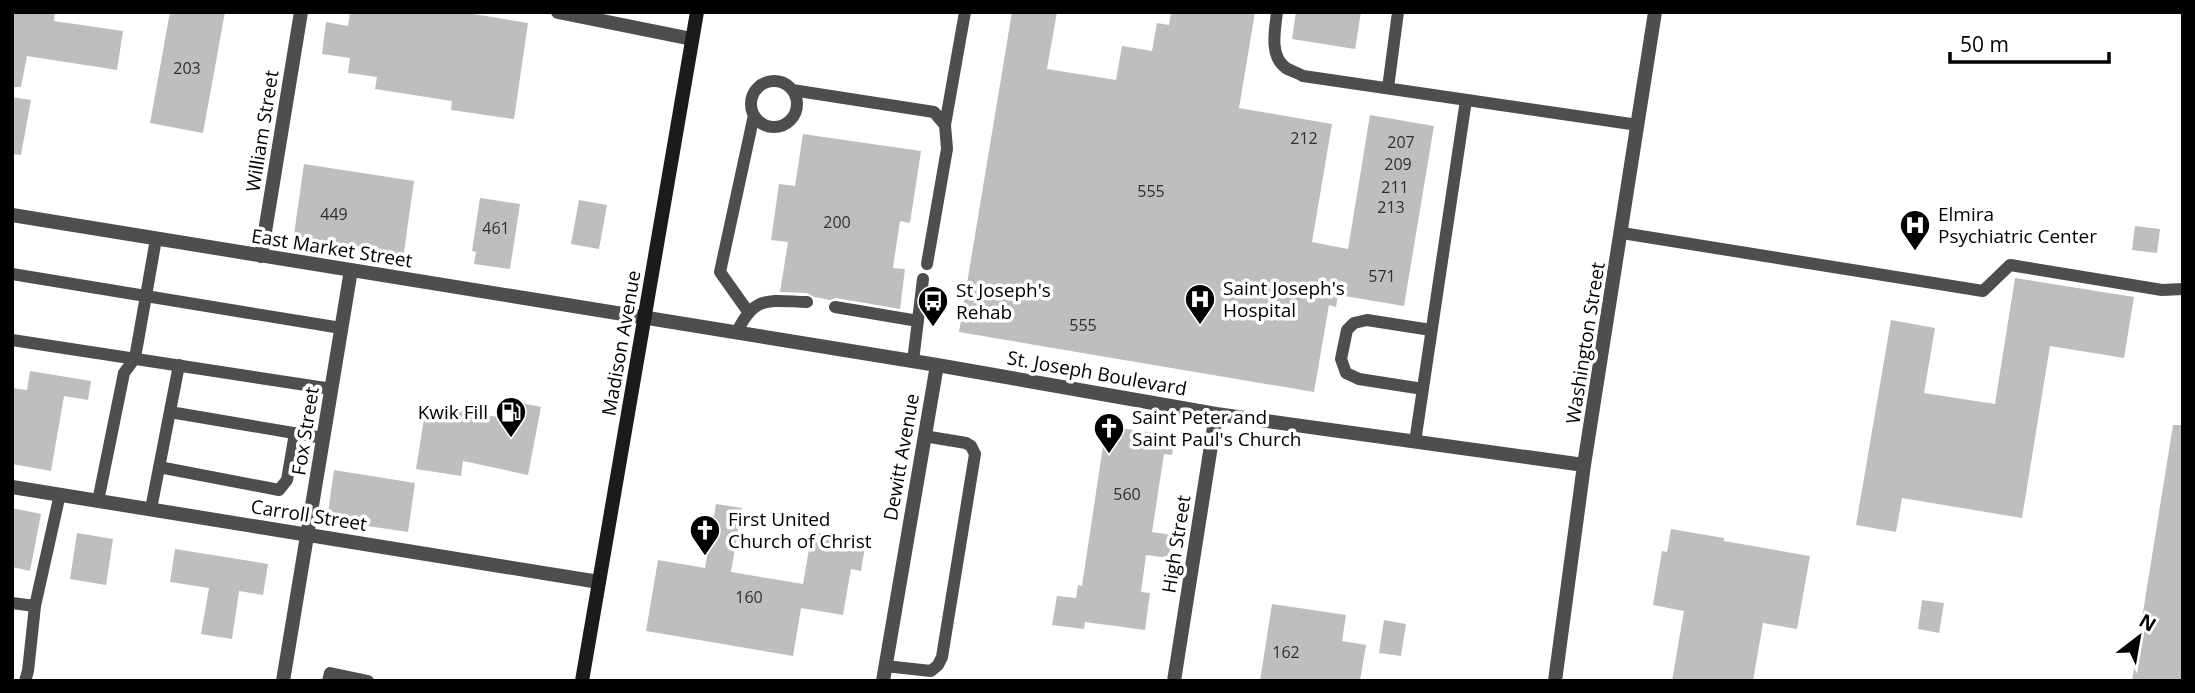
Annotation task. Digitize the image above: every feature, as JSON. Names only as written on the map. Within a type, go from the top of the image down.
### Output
[{"type":"main road","name":"Madison Avenue","points":[[582,681],[697,12]]},
{"type":"street","name":"William Street","points":[[261,256],[300,12]]},
{"type":"street","points":[[558,12],[692,39]]},
{"type":"street","name":"Washington Street","points":[[1555,681],[1584,465],[1656,12]]},
{"type":"street","name":"East Market Street","points":[[12,215],[645,317]]},
{"type":"street","name":"Fox Street","points":[[283,681],[351,270]]},
{"type":"street","name":"St. Joseph Boulevard","points":[[645,317],[1216,414],[1584,465]]},
{"type":"street","name":"Dewitt Avenue","points":[[884,674],[937,365]]},
{"type":"street","name":"High Street","points":[[1174,681],[1216,414]]},
{"type":"street","name":"Carroll Street","points":[[12,486],[599,582]]},
{"type":"lane","points":[[927,264],[947,149],[945,125],[965,12]]},
{"type":"lane","points":[[1277,12],[1275,51],[1284,67],[1303,76],[1638,125]]},
{"type":"lane","points":[[1388,88],[1398,12]]},
{"type":"lane","points":[[749,313],[720,272],[754,115],[751,101],[754,93],[765,83],[780,82],[792,90],[934,113],[945,125]]},
{"type":"lane","points":[[754,115],[759,121],[772,127],[787,123],[793,118],[797,104],[792,90]]},
{"type":"lane","points":[[1415,442],[1466,100]]},
{"type":"lane","points":[[1622,233],[1983,291],[2010,265],[2162,290],[2183,289]]},
{"type":"lane","points":[[98,500],[124,373],[135,358],[156,239]]},
{"type":"lane","points":[[12,274],[341,328]]},
{"type":"lane","points":[[913,361],[923,279]]},
{"type":"lane","points":[[737,332],[753,307],[764,301],[807,302]]},
{"type":"lane","points":[[835,307],[918,321]]},
{"type":"lane","points":[[1423,389],[1359,379],[1346,373],[1341,359],[1347,330],[1354,323],[1367,320],[1431,330]]},
{"type":"lane","points":[[12,340],[332,389]]},
{"type":"lane","points":[[150,509],[179,365]]},
{"type":"lane","points":[[170,412],[323,438]]},
{"type":"lane","points":[[159,467],[279,490],[287,480],[295,433]]},
{"type":"lane","points":[[884,674],[931,671],[942,657],[975,454],[966,443],[925,436]]},
{"type":"lane","points":[[25,681],[35,606],[60,494]]},
{"type":"lane","points":[[12,603],[35,606]]},
{"type":"lane","points":[[328,681],[330,673],[368,681]]},
{"type":"building","points":[[12,12],[55,12],[54,21],[123,31],[117,70],[27,56],[21,87],[12,87]]},
{"type":"building","points":[[170,12],[225,12],[203,133],[150,123]]},
{"type":"building","points":[[350,12],[462,12],[528,23],[514,119],[451,110],[452,101],[375,89],[377,77],[348,73],[350,58],[322,54],[326,22],[348,26]]},
{"type":"building","points":[[1012,12],[1057,12],[1047,69],[1116,80],[1122,46],[1152,51],[1157,23],[1169,25],[1171,12],[1255,12],[1239,108],[1332,124],[1312,242],[1348,249],[1370,115],[1434,126],[1404,306],[1338,295],[1336,307],[1329,305],[1314,392],[959,332]]},
{"type":"building","points":[[1296,12],[1361,12],[1355,49],[1292,39]]},
{"type":"building","points":[[12,97],[31,100],[21,155],[12,154]]},
{"type":"building","points":[[803,134],[921,151],[910,223],[900,221],[893,268],[905,269],[900,309],[836,298],[830,300],[807,293],[780,292],[788,242],[771,240],[779,184],[795,186]]},
{"type":"building","points":[[304,164],[414,181],[403,259],[293,242]]},
{"type":"building","points":[[480,198],[520,204],[510,269],[474,264],[476,252],[472,251]]},
{"type":"building","points":[[579,200],[607,205],[599,249],[571,244]]},
{"type":"building","points":[[2135,226],[2160,229],[2157,253],[2132,250]]},
{"type":"building","points":[[2015,278],[2134,297],[2124,358],[2050,346],[2022,518],[1902,498],[1896,532],[1856,525],[1891,320],[1935,328],[1924,393],[1995,404]]},
{"type":"building","points":[[30,371],[91,381],[88,400],[64,396],[51,471],[12,464],[12,388],[27,390]]},
{"type":"building","points":[[502,399],[541,407],[528,475],[463,461],[461,476],[416,469],[426,406],[498,417]]},
{"type":"building","points":[[2173,425],[2183,425],[2183,681],[2132,681]]},
{"type":"building","points":[[1106,426],[1175,436],[1172,455],[1164,454],[1152,532],[1172,535],[1169,558],[1146,555],[1141,592],[1150,593],[1145,630],[1085,622],[1084,629],[1052,625],[1057,596],[1076,598],[1078,585],[1082,586]]},
{"type":"building","points":[[334,470],[415,483],[408,532],[327,520]]},
{"type":"building","points":[[716,504],[742,508],[731,572],[803,584],[812,532],[866,541],[861,571],[851,569],[843,615],[801,608],[793,656],[646,631],[658,560],[705,568]]},
{"type":"building","points":[[12,508],[41,514],[30,571],[12,567]]},
{"type":"building","points":[[1671,529],[1810,556],[1797,629],[1763,623],[1753,681],[1672,681],[1684,611],[1653,605],[1662,551],[1667,552]]},
{"type":"building","points":[[77,533],[113,539],[106,585],[70,579]]},
{"type":"building","points":[[175,549],[268,564],[263,595],[239,591],[232,639],[201,634],[209,588],[170,582]]},
{"type":"building","points":[[1922,600],[1944,603],[1939,633],[1918,629]]},
{"type":"building","points":[[1272,604],[1346,615],[1342,641],[1366,645],[1360,681],[1260,681]]},
{"type":"building","points":[[1384,620],[1406,624],[1401,656],[1379,653]]},
{"type":"place","name":"Elmira Psychiatric Center","points":[[1915,252]]},
{"type":"place","name":"Saint Joseph's Hospital","points":[[1200,326]]},
{"type":"place","name":"St Joseph's Rehab","points":[[933,328]]},
{"type":"place","name":"Kwik Fill","points":[[511,439]]},
{"type":"place","name":"Saint Peter and Saint Paul's Church","points":[[1109,455]]},
{"type":"place","name":"First United Church of Christ","points":[[705,557]]}]
